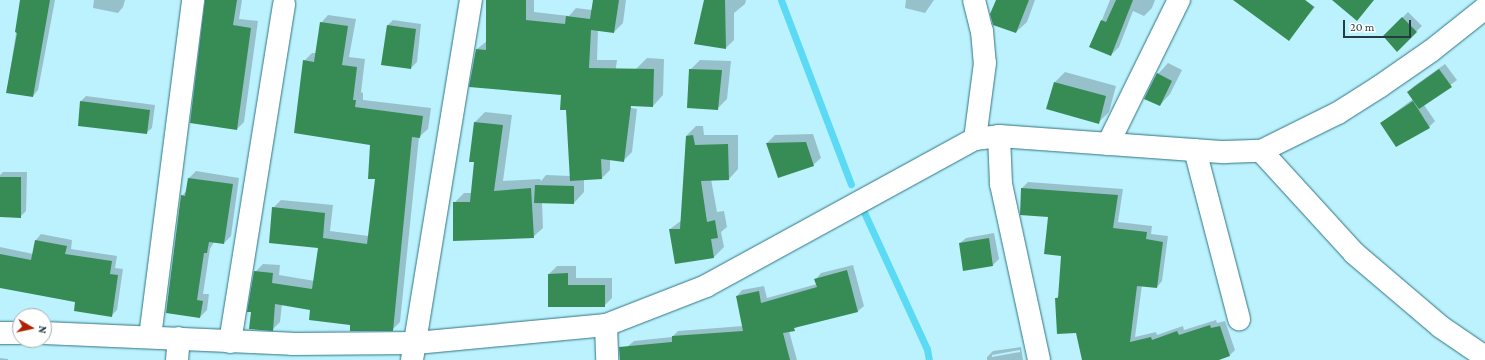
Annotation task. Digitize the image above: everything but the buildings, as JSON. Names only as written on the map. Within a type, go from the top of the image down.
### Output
[{"type":"street","points":[[150,337],[193,0]]},
{"type":"street","points":[[414,351],[471,0]]},
{"type":"street","points":[[974,0],[982,31],[985,63],[975,138]]},
{"type":"street","points":[[1108,144],[1179,0]]},
{"type":"street","points":[[230,342],[284,4]]},
{"type":"street","points":[[52,333],[179,338],[414,351],[606,325],[706,286],[975,138],[999,136],[1196,150],[1261,151],[1313,126],[1373,90],[1431,51],[1485,8]]},
{"type":"street","points":[[999,136],[1001,184],[1038,360]]},
{"type":"street","points":[[1196,150],[1239,319]]},
{"type":"street","points":[[1261,151],[1354,253],[1441,327],[1485,357]]},
{"type":"street","points":[[606,325],[607,360]]},
{"type":"street","points":[[0,333],[12,333]]},
{"type":"street","points":[[177,360],[179,338]]},
{"type":"waterway","points":[[781,0],[851,184]]},
{"type":"waterway","points":[[863,210],[927,349],[929,360]]}]
